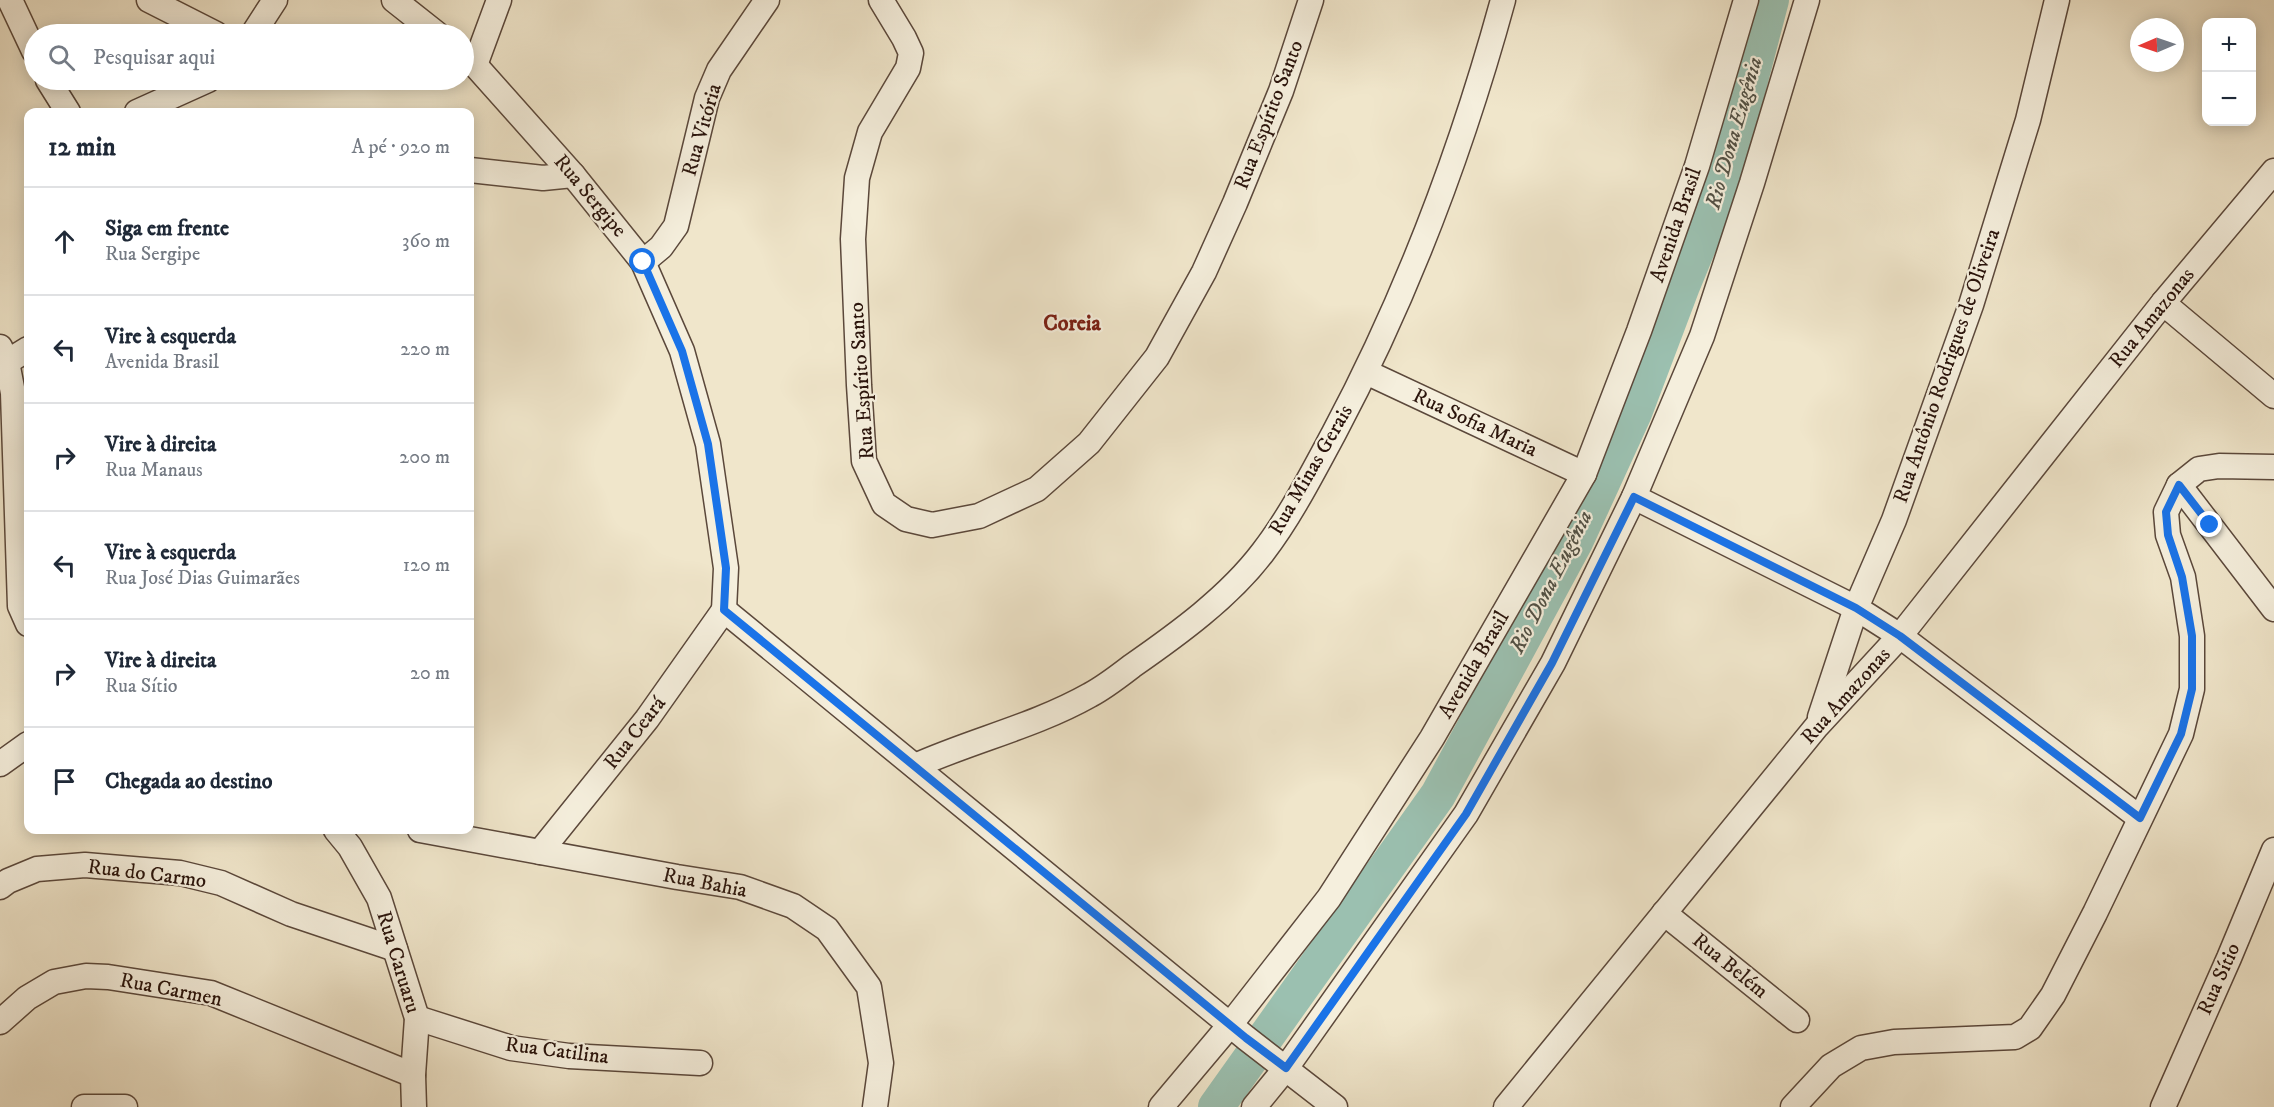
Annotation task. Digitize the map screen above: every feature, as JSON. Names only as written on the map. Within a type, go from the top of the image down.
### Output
[{"type":"street","points":[[10,0],[24,30]]},
{"type":"street","points":[[149,0],[196,24]]},
{"type":"street","points":[[259,24],[275,0]]},
{"type":"street","points":[[394,0],[424,24]]},
{"type":"street","points":[[474,51],[499,0]]},
{"type":"street","name":"Rua Vitória","points":[[643,262],[661,247],[676,226],[707,98],[719,70],[767,0]]},
{"type":"street","name":"Rua Espírito Santo","points":[[880,0],[911,53],[909,68],[870,132],[858,178],[853,239],[864,461],[884,504],[906,519],[932,525],[979,516],[1037,489],[1089,443],[1157,357],[1203,272],[1235,203],[1281,91],[1311,0]]},
{"type":"street","name":"Rua Minas Gerais","points":[[915,766],[951,750],[1034,723],[1092,694],[1160,647],[1214,604],[1263,552],[1309,479],[1366,372],[1426,236],[1486,62],[1503,0]]},
{"type":"street","name":"Avenida Brasil","points":[[1161,1107],[1238,1031],[1329,898],[1432,738],[1584,474],[1639,331],[1697,166],[1746,0]]},
{"type":"street","points":[[1254,1107],[1282,1065],[1466,814],[1552,663],[1634,497],[1702,336],[1752,183],[1807,0]]},
{"type":"street","name":"Rua Antônio Rodrigues de Oliveira","points":[[1817,726],[1856,608],[1894,520],[1971,305],[2028,120],[2057,0]]},
{"type":"street","name":"Rua Sergipe","points":[[474,66],[573,175],[643,262],[682,351],[708,444],[726,568],[724,610]]},
{"type":"street","points":[[54,90],[66,108]]},
{"type":"street","points":[[146,108],[186,90]]},
{"type":"street","points":[[474,170],[543,178],[573,175]]},
{"type":"street","name":"Rua Amazonas","points":[[1506,1107],[1817,726],[1900,636],[2163,303],[2274,171]]},
{"type":"street","points":[[2163,303],[2274,396]]},
{"type":"street","points":[[16,610],[13,393],[3,354],[24,350]]},
{"type":"street","name":"Rua Sofia Maria","points":[[1366,372],[1584,474]]},
{"type":"street","points":[[1793,1107],[1831,1066],[1861,1048],[1894,1042],[2015,1037],[2030,1028],[2053,995],[2181,734],[2192,689],[2192,636],[2182,577],[2168,535],[2166,512],[2179,485],[2199,470],[2219,466],[2274,467]]},
{"type":"street","points":[[2179,485],[2274,609]]},
{"type":"street","points":[[1634,497],[1856,608],[1900,636],[2140,818]]},
{"type":"street","points":[[724,610],[1238,1031],[1335,1107]]},
{"type":"street","name":"Rua Ceará","points":[[540,852],[647,719],[724,610]]},
{"type":"street","points":[[0,764],[24,747]]},
{"type":"street","name":"Rua Caruaru","points":[[339,834],[350,847],[379,898],[417,1018],[413,1075],[414,1107]]},
{"type":"street","name":"Rua Bahia","points":[[442,834],[740,887],[793,906],[827,929],[869,987],[881,1063],[875,1107]]},
{"type":"street","name":"Rua Sítio","points":[[2163,1107],[2274,850]]},
{"type":"street","name":"Rua do Carmo","points":[[0,887],[8,880],[37,869],[85,866],[180,873],[221,883],[291,914],[395,949]]},
{"type":"street","name":"Rua Belém","points":[[1664,913],[1797,1020]]},
{"type":"street","name":"Rua Carmen","points":[[0,1022],[27,998],[54,982],[86,976],[108,977],[211,993],[413,1075]]},
{"type":"street","name":"Rua Catilina","points":[[417,1018],[511,1048],[569,1056],[700,1063]]},
{"type":"street","points":[[84,1107],[125,1107]]},
{"type":"waterway","name":"Rio Dona Eugênia","points":[[1216,1107],[1438,795],[1575,542],[1634,413],[1721,191],[1771,0]]},
{"type":"district","name":"Coreia","points":[[1072,323]]},
{"type":"route","points":[[643,262],[682,351],[708,444],[722,526],[726,568],[724,610],[1246,1038],[1286,1068],[1466,814],[1552,663],[1634,497],[1856,608],[1900,636],[2140,818],[2181,734],[2192,689],[2192,636],[2182,577],[2168,535],[2166,512],[2179,485],[2210,525]]}]
